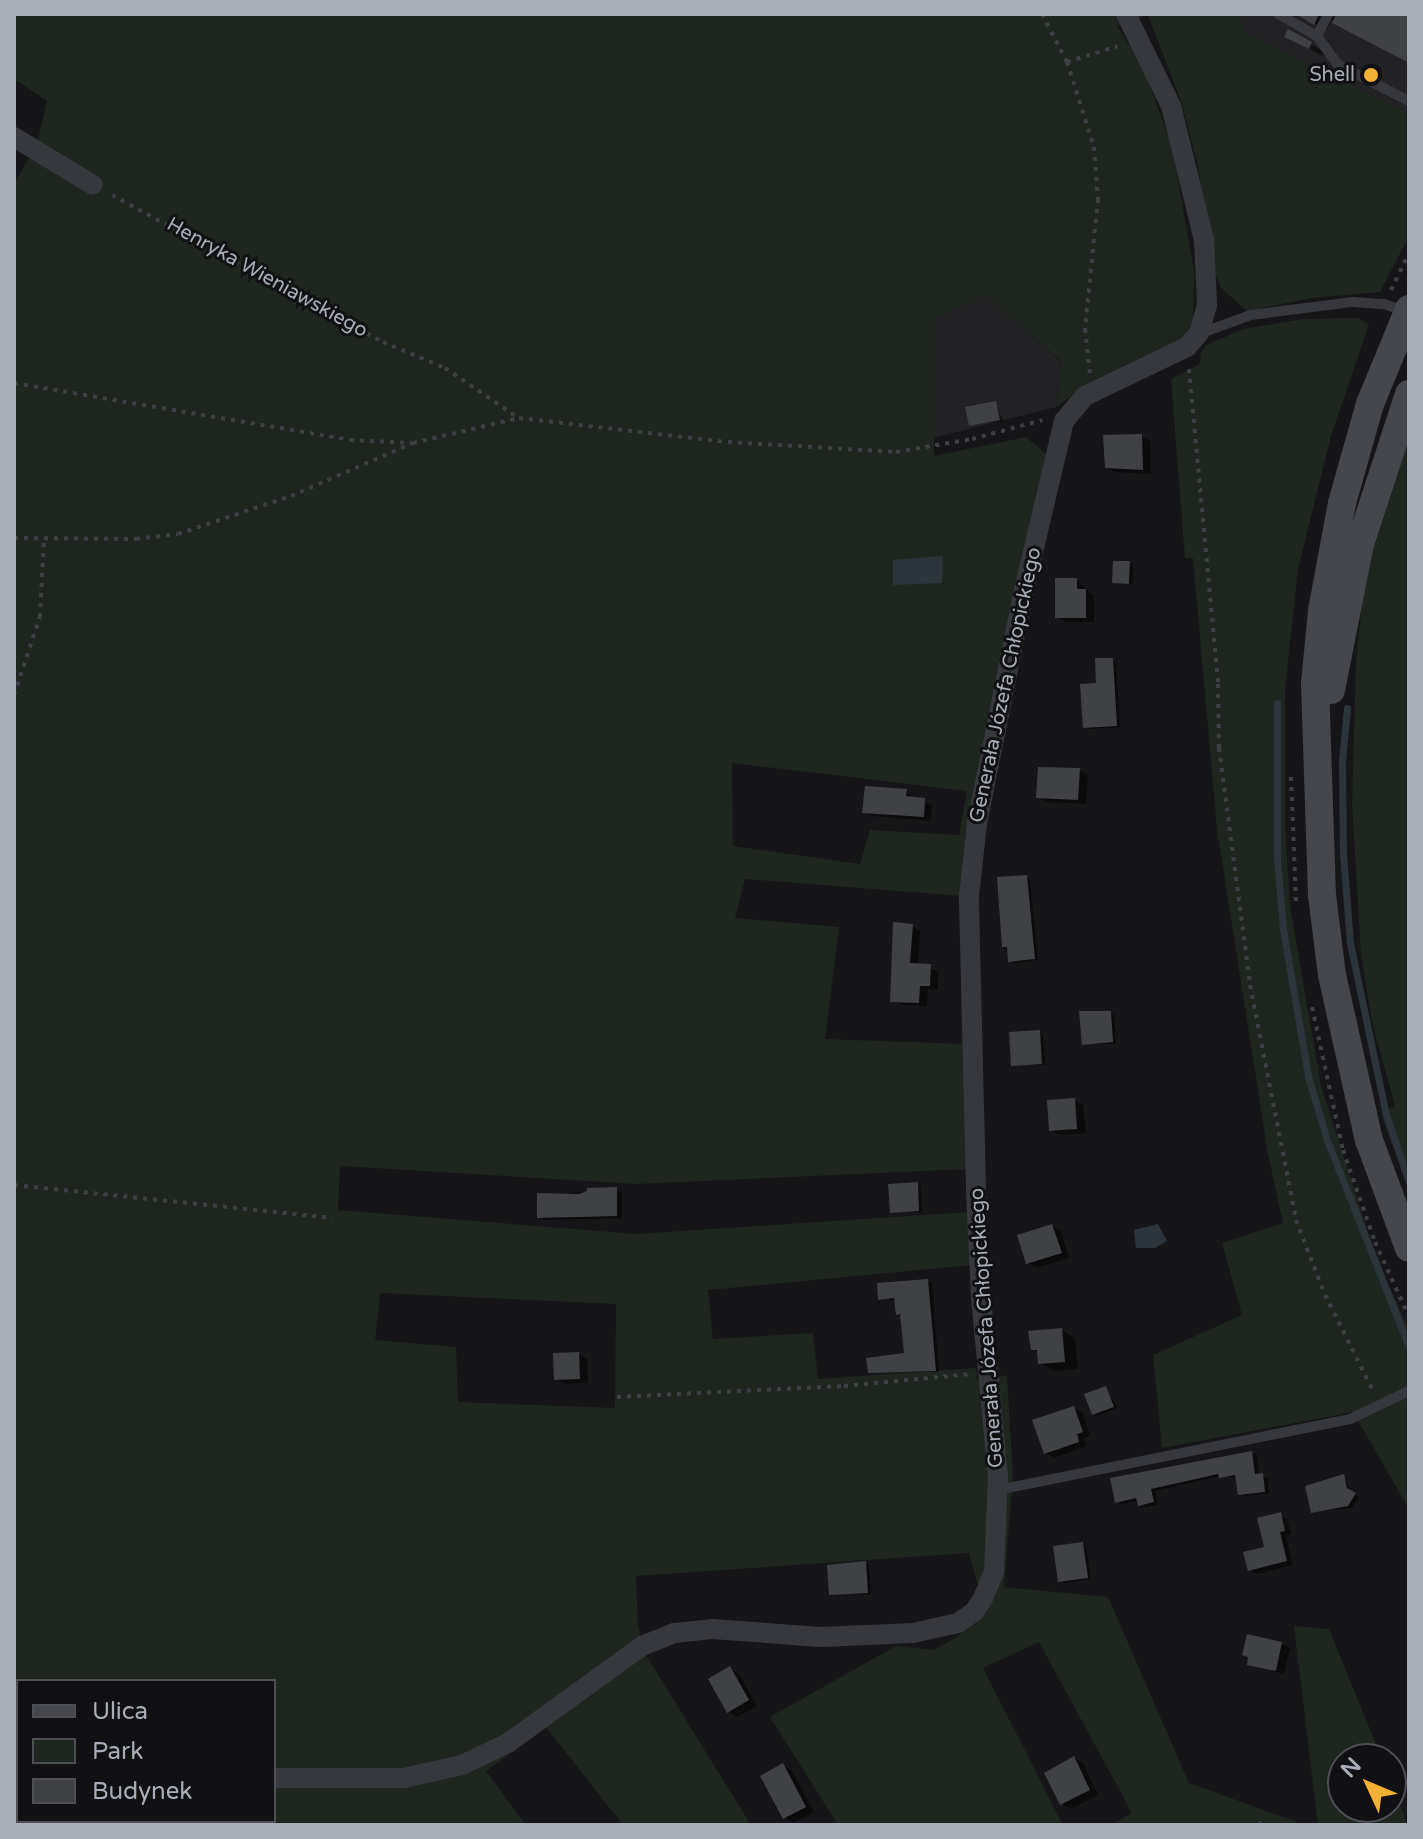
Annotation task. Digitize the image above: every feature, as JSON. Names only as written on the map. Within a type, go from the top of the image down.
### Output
[{"type":"main road","points":[[1400,308],[1370,404],[1334,539],[1315,684],[1322,895],[1337,1003],[1369,1140],[1409,1248]]},
{"type":"main road","points":[[1318,762],[1360,544],[1409,394]]},
{"type":"street","points":[[1069,413],[1092,392],[1193,340],[1207,305],[1204,240],[1171,106],[1126,14]]},
{"type":"street","points":[[14,137],[93,185]]},
{"type":"street","name":"Generała Józefa Chłopickiego","points":[[276,1778],[404,1778],[462,1765],[508,1743],[642,1646],[675,1633],[712,1629],[821,1637],[913,1633],[958,1623],[979,1605],[994,1572],[998,1490],[976,1189],[969,939],[971,857],[1024,590],[1069,413]]},
{"type":"lane","points":[[1278,14],[1317,36],[1337,64],[1409,101]]},
{"type":"lane","points":[[1317,36],[1328,14]]},
{"type":"lane","points":[[1193,340],[1251,315],[1353,302],[1400,308]]},
{"type":"lane","points":[[998,1490],[1350,1419],[1409,1391]]},
{"type":"path","points":[[1042,14],[1067,62],[1094,147],[1098,199],[1085,329],[1092,392]]},
{"type":"path","points":[[1067,62],[1140,39]]},
{"type":"path","name":"Henryka Wieniawskiego","points":[[93,185],[383,342],[445,368],[519,418]]},
{"type":"path","points":[[1400,308],[1409,253]]},
{"type":"path","points":[[1193,340],[1225,807],[1258,1032],[1278,1139],[1306,1250],[1361,1372],[1381,1405]]},
{"type":"path","points":[[14,383],[350,440],[413,443]]},
{"type":"path","points":[[14,538],[136,539],[178,534],[291,496],[413,443],[519,418],[728,442],[896,452],[972,439],[1069,413]]},
{"type":"path","points":[[14,695],[40,617],[44,538]]},
{"type":"path","points":[[14,1185],[332,1218]]},
{"type":"path","points":[[617,1397],[844,1386],[989,1372]]},
{"type":"shaded area","name":"Shell","points":[[1237,14],[1409,14],[1409,113],[1248,33]]},
{"type":"shaded area","points":[[987,294],[1063,364],[1056,407],[933,438],[934,319]]},
{"type":"shaded area","points":[[943,556],[942,583],[893,585],[893,560]]},
{"type":"shaded area","points":[[1158,1224],[1167,1241],[1155,1248],[1136,1248],[1134,1230]]},
{"type":"green space","points":[[14,14],[1237,14],[1248,33],[1409,113],[1409,236],[1380,292],[1312,298],[1247,311],[1221,288],[1211,263],[1199,170],[1182,104],[1148,15],[1117,26],[1142,65],[1172,146],[1194,271],[1193,322],[1181,342],[1079,390],[1056,407],[1063,363],[987,295],[934,319],[934,456],[1026,437],[1046,454],[1014,593],[963,856],[962,896],[745,879],[735,918],[839,927],[825,1039],[967,1044],[969,1169],[637,1184],[340,1166],[338,1210],[636,1234],[970,1212],[972,1265],[708,1290],[713,1339],[813,1333],[818,1379],[976,1368],[977,1381],[1007,1375],[1013,1475],[1004,1587],[1108,1597],[1189,1783],[1305,1825],[1111,1825],[1132,1813],[1039,1642],[983,1668],[1063,1825],[838,1825],[770,1717],[896,1646],[933,1650],[957,1637],[985,1611],[969,1553],[636,1576],[638,1626],[646,1655],[751,1825],[623,1825],[546,1727],[486,1771],[526,1825],[14,1825],[14,184],[37,144],[47,101],[14,79]],"holes":[[[732,763],[967,791],[959,835],[870,830],[860,864],[733,846]],[[380,1293],[616,1304],[615,1408],[458,1402],[456,1347],[375,1340]]]},
{"type":"green space","points":[[1357,318],[1369,324],[1331,436],[1298,569],[1285,691],[1285,823],[1290,906],[1321,1086],[1376,1257],[1409,1330],[1409,1509],[1353,1412],[1162,1448],[1153,1355],[1242,1315],[1222,1243],[1283,1223],[1268,1154],[1217,829],[1193,558],[1185,558],[1171,379],[1200,364],[1201,352],[1207,345],[1243,329],[1303,319]]},
{"type":"green space","points":[[1409,431],[1409,1191],[1381,1114],[1395,1106],[1372,1022],[1361,954],[1352,805],[1356,663],[1365,572]]},
{"type":"green space","points":[[1294,1626],[1329,1629],[1375,1743],[1327,1743],[1327,1823],[1407,1822],[1408,1825],[1318,1825]]},
{"type":"building","points":[[1296,14],[1319,14],[1314,25]]},
{"type":"building","points":[[1336,14],[1409,14],[1409,63],[1332,23]]},
{"type":"building","points":[[1288,29],[1312,42],[1309,49],[1284,37]]},
{"type":"building","points":[[996,401],[1000,420],[969,426],[965,407]]},
{"type":"building","points":[[1142,434],[1143,470],[1105,468],[1103,435]]},
{"type":"building","points":[[1113,561],[1130,561],[1129,584],[1112,583]]},
{"type":"building","points":[[1055,578],[1077,578],[1077,589],[1086,589],[1086,618],[1055,618]]},
{"type":"building","points":[[1095,658],[1113,658],[1117,726],[1083,728],[1080,684],[1096,683]]},
{"type":"building","points":[[1038,767],[1080,768],[1078,800],[1036,798]]},
{"type":"building","points":[[865,786],[907,789],[906,796],[925,798],[924,817],[862,813]]},
{"type":"building","points":[[1027,875],[1035,959],[1008,962],[1007,947],[1002,947],[997,877]]},
{"type":"building","points":[[893,922],[913,924],[910,963],[931,964],[930,986],[920,986],[919,1003],[890,1002]]},
{"type":"building","points":[[1079,1011],[1111,1011],[1113,1042],[1082,1045]]},
{"type":"building","points":[[1040,1030],[1042,1064],[1011,1066],[1009,1032]]},
{"type":"building","points":[[1075,1098],[1077,1129],[1049,1131],[1047,1100]]},
{"type":"building","points":[[918,1182],[919,1211],[890,1213],[888,1184]]},
{"type":"building","points":[[617,1187],[617,1216],[537,1218],[537,1193],[579,1194],[587,1188]]},
{"type":"building","points":[[1052,1224],[1062,1253],[1026,1264],[1017,1235]]},
{"type":"building","points":[[928,1279],[936,1371],[868,1373],[866,1358],[904,1353],[900,1314],[896,1315],[894,1298],[878,1300],[877,1283]]},
{"type":"building","points":[[1062,1328],[1065,1362],[1038,1364],[1037,1350],[1031,1350],[1028,1331]]},
{"type":"building","points":[[579,1352],[580,1379],[554,1380],[553,1353]]},
{"type":"building","points":[[1106,1386],[1114,1407],[1092,1415],[1084,1394]]},
{"type":"building","points":[[1074,1406],[1083,1432],[1077,1434],[1079,1442],[1044,1454],[1032,1420]]},
{"type":"building","points":[[1252,1451],[1255,1474],[1263,1473],[1265,1492],[1238,1495],[1235,1475],[1219,1478],[1218,1474],[1151,1489],[1154,1502],[1138,1506],[1136,1498],[1115,1503],[1110,1478]]},
{"type":"building","points":[[1344,1474],[1347,1488],[1356,1493],[1348,1506],[1311,1513],[1305,1486]]},
{"type":"building","points":[[1281,1512],[1285,1531],[1280,1532],[1287,1561],[1248,1571],[1243,1552],[1264,1547],[1257,1518]]},
{"type":"building","points":[[1083,1542],[1088,1578],[1058,1582],[1053,1546]]},
{"type":"building","points":[[866,1561],[868,1593],[829,1595],[827,1565]]},
{"type":"building","points":[[1247,1634],[1282,1642],[1276,1671],[1247,1665],[1248,1657],[1242,1655]]},
{"type":"building","points":[[730,1666],[749,1700],[727,1713],[708,1679]]},
{"type":"building","points":[[1074,1756],[1090,1790],[1060,1805],[1044,1773]]},
{"type":"building","points":[[783,1763],[806,1807],[783,1819],[760,1776]]},
{"type":"waterway","points":[[1277,703],[1277,858],[1283,929],[1308,1076],[1327,1140],[1409,1347]]},
{"type":"waterway","points":[[1347,708],[1342,761],[1343,854],[1350,943],[1385,1111],[1409,1182]]},
{"type":"place","name":"Shell","points":[[1371,75]]}]
